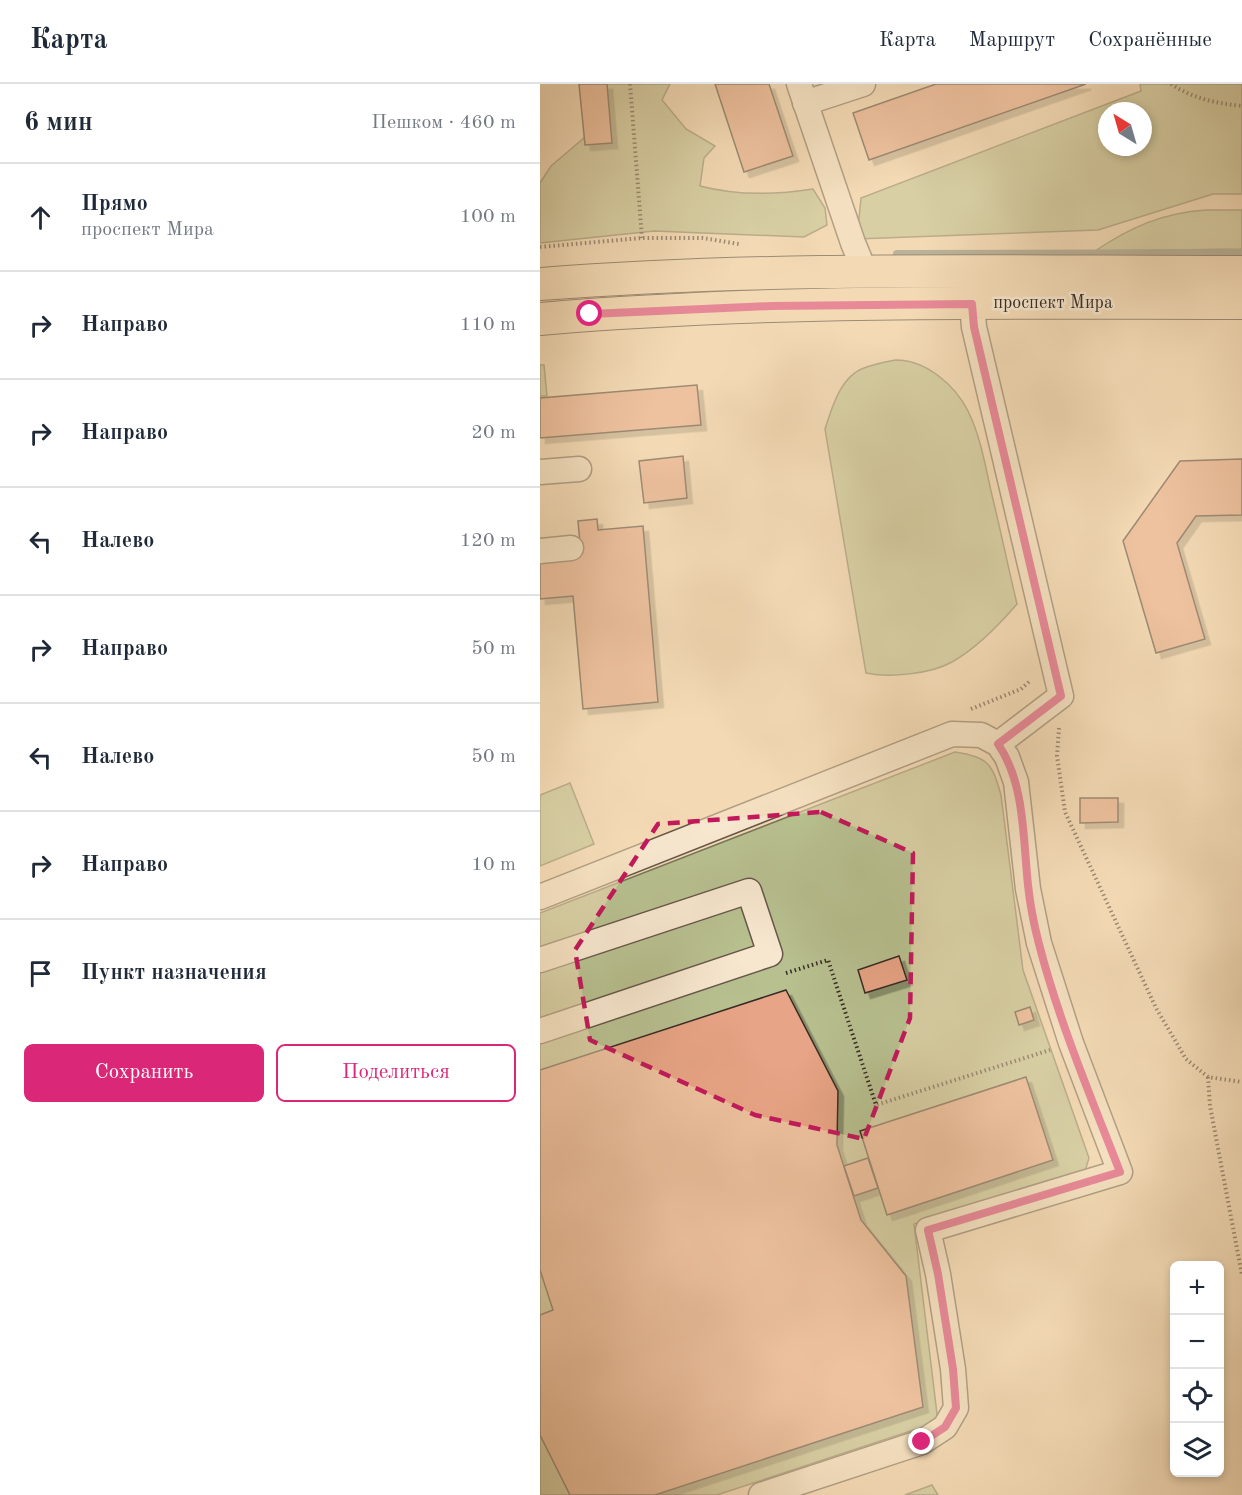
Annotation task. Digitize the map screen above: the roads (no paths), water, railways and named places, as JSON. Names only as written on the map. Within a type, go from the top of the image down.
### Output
[{"type":"main road","name":"проспект Мира","points":[[540,284],[640,276],[865,272],[1242,272]]},
{"type":"main road","name":"проспект Мира","points":[[540,319],[660,310],[902,303],[1242,303]]},
{"type":"lane","points":[[863,84],[802,93],[865,272]]},
{"type":"lane","points":[[972,304],[974,327],[1061,696],[998,744]]},
{"type":"lane","points":[[540,472],[579,469]]},
{"type":"lane","points":[[540,551],[571,548]]},
{"type":"lane","points":[[540,897],[952,734],[981,735],[998,744],[1007,757],[1016,782],[1028,889],[1039,943],[1071,1043],[1120,1172],[928,1230],[938,1274],[953,1369],[956,1408],[945,1427],[922,1442],[761,1495]]},
{"type":"lane","points":[[540,960],[749,891],[770,954],[540,1031]]},
{"type":"waterway","points":[[897,254],[1242,253]]}]
